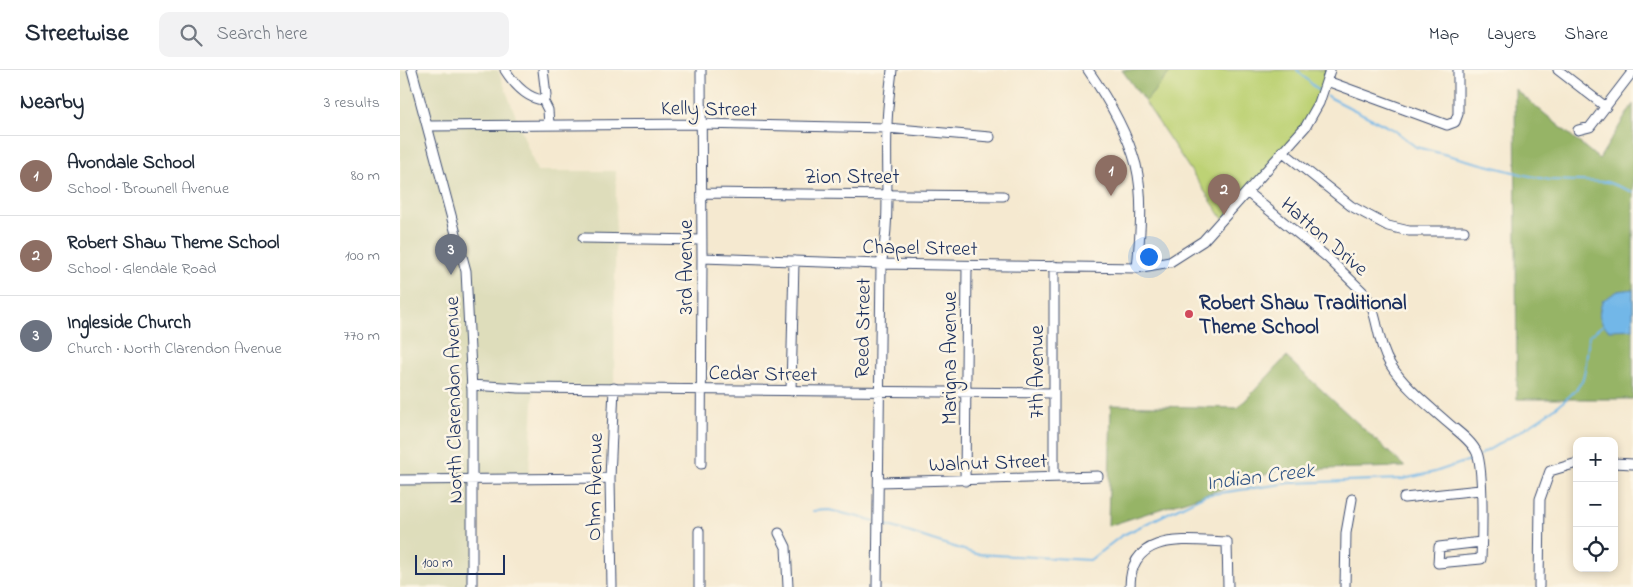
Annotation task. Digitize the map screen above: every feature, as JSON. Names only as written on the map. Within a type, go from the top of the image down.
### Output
[{"type":"street","name":"North Clarendon Avenue","points":[[412,70],[466,271],[472,385],[472,587]]},
{"type":"street","points":[[506,70],[517,85],[534,98],[543,100]]},
{"type":"street","points":[[543,70],[546,96],[543,100]]},
{"type":"street","name":"3rd Avenue","points":[[701,70],[701,464]]},
{"type":"street","name":"Reed Street","points":[[878,587],[881,264],[886,194],[887,128],[892,70]]},
{"type":"street","points":[[1088,70],[1102,91],[1125,135],[1136,166],[1140,222],[1137,268]]},
{"type":"street","name":"Chapel Street","points":[[702,258],[967,266],[1137,268],[1170,262],[1203,241],[1306,126],[1327,81],[1330,70]]},
{"type":"street","points":[[1327,81],[1447,125],[1455,122],[1458,114],[1458,70]]},
{"type":"street","points":[[1558,70],[1606,107]]},
{"type":"street","points":[[1578,130],[1590,127],[1633,71]]},
{"type":"street","points":[[543,100],[548,110],[549,125]]},
{"type":"street","name":"Kelly Street","points":[[428,126],[701,124],[887,128],[990,137]]},
{"type":"street","points":[[1282,151],[1351,206],[1388,226],[1410,232],[1464,231]]},
{"type":"street","name":"Zion Street","points":[[702,193],[1003,196]]},
{"type":"street","name":"Hatton Drive","points":[[1248,193],[1328,258],[1364,293],[1369,299],[1379,338],[1390,365],[1424,402],[1465,438],[1477,452],[1480,469],[1482,542],[1481,559],[1438,563],[1439,547],[1482,542]]},
{"type":"street","points":[[583,238],[702,240]]},
{"type":"street","points":[[791,391],[794,261]]},
{"type":"street","name":"Marigna Avenue","points":[[965,481],[967,266]]},
{"type":"street","name":"7th Avenue","points":[[1054,266],[1054,477]]},
{"type":"street","name":"Cedar Street","points":[[472,385],[966,394],[1054,393]]},
{"type":"street","name":"Ohm Avenue","points":[[612,587],[610,478],[614,388]]},
{"type":"street","points":[[1618,463],[1633,464]]},
{"type":"street","points":[[1539,587],[1540,499],[1542,489],[1550,471],[1573,464]]},
{"type":"street","name":"Walnut Street","points":[[879,482],[1098,476]]},
{"type":"street","points":[[400,480],[610,478]]},
{"type":"street","points":[[1404,498],[1480,490]]},
{"type":"street","points":[[1345,587],[1346,533],[1352,499]]},
{"type":"street","points":[[699,531],[699,587]]},
{"type":"street","points":[[778,533],[786,547],[788,587]]},
{"type":"street","points":[[1130,587],[1132,570],[1145,550],[1159,543],[1194,541],[1227,542],[1228,587]]},
{"type":"shaded area","points":[[400,70],[498,70],[537,171],[616,171],[614,386],[534,386],[529,472],[532,484],[476,482],[473,587],[400,587]]},
{"type":"green space","points":[[1122,70],[1172,70],[1145,102]]},
{"type":"green space","points":[[1172,70],[1330,70],[1303,131],[1223,219],[1145,102]]},
{"type":"green space","points":[[1515,89],[1599,159],[1633,104],[1633,399],[1517,399]]},
{"type":"green space","points":[[1286,357],[1405,467],[1280,470],[1108,526],[1111,405],[1238,408]]},
{"type":"water","points":[[1633,289],[1633,329],[1609,330],[1602,323],[1600,317],[1603,300],[1618,291]]},
{"type":"waterway","points":[[1297,70],[1318,90]]},
{"type":"waterway","points":[[1327,96],[1394,130],[1416,147],[1525,175],[1550,180],[1607,182],[1633,192]]},
{"type":"waterway","name":"Indian Creek","points":[[1480,455],[1521,431],[1553,409],[1578,388],[1583,378],[1589,336],[1603,325]]},
{"type":"waterway","name":"Indian Creek","points":[[880,523],[976,554],[1090,560],[1121,536],[1205,495],[1290,483],[1403,479],[1435,472],[1476,458]]},
{"type":"waterway","name":"Indian Creek","points":[[813,511],[829,510],[875,521]]},
{"type":"place","name":"Avondale School","points":[[1111,196]]},
{"type":"place","name":"Robert Shaw Theme School","points":[[1224,215]]},
{"type":"place","name":"Ingleside Church","points":[[451,275]]},
{"type":"place","name":"Robert Shaw Traditional Theme School","points":[[1189,314]]}]
